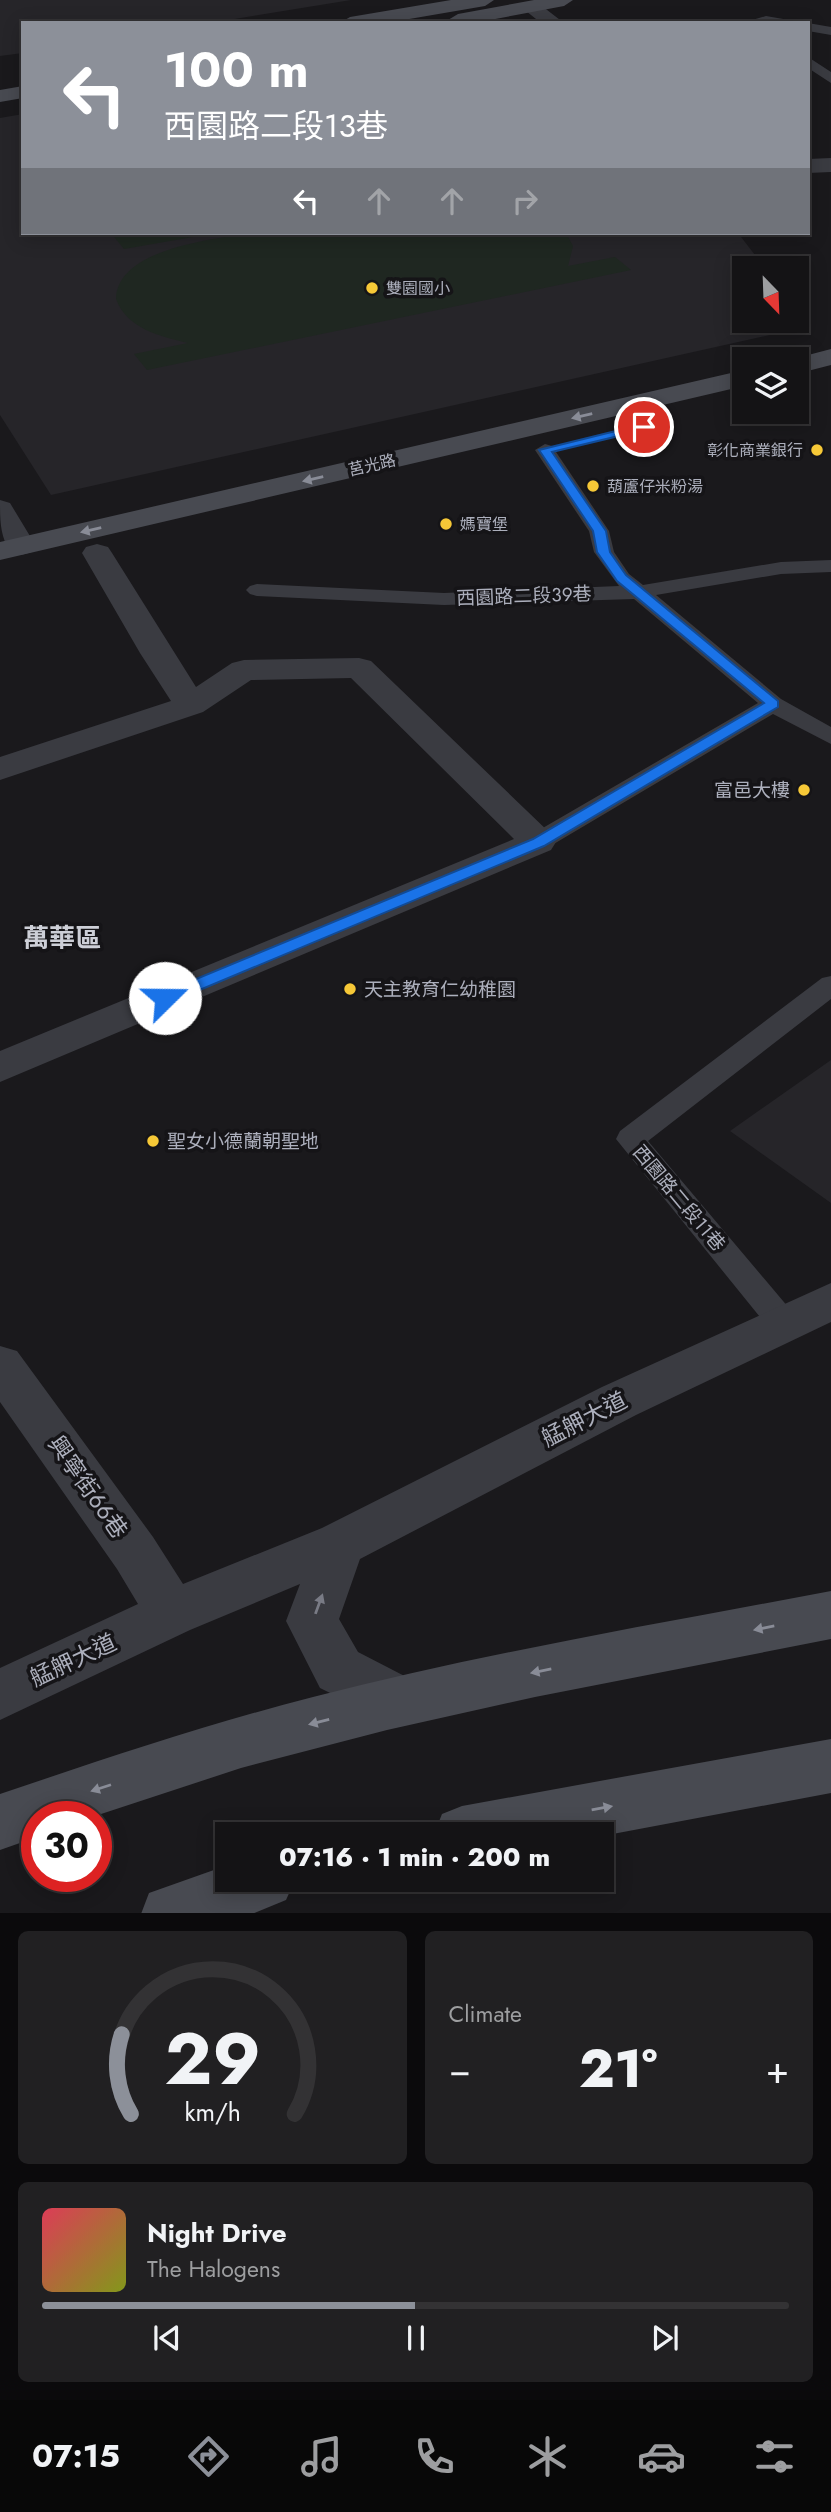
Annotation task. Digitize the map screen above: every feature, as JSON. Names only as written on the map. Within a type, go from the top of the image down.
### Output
[{"type":"street","points":[[362,21],[485,0]]},
{"type":"street","points":[[453,21],[564,0]]},
{"type":"street","points":[[531,7],[551,21]]},
{"type":"street","points":[[0,77],[21,73]]},
{"type":"street","points":[[0,96],[21,92]]},
{"type":"street","points":[[810,166],[831,165]]},
{"type":"street","points":[[809,375],[831,358]]},
{"type":"street","name":"莒光路","points":[[11,549],[732,381]]},
{"type":"street","name":"莒光路","points":[[0,575],[732,407]]},
{"type":"street","points":[[0,509],[11,549]]},
{"type":"street","points":[[97,552],[156,653],[191,705]]},
{"type":"street","points":[[0,769],[191,705],[244,670],[359,668],[538,842],[5,1055]]},
{"type":"street","name":"艋舺大道","points":[[0,1695],[172,1613],[340,1544],[619,1401],[831,1301]]},
{"type":"street","name":"興寧街66巷","points":[[0,1365],[135,1553],[172,1613]]},
{"type":"street","points":[[340,1544],[312,1620],[339,1670],[399,1701]]},
{"type":"street","points":[[0,1822],[240,1742],[399,1701],[467,1685],[831,1615]]},
{"type":"street","points":[[527,1822],[831,1766]]},
{"type":"street","points":[[170,1913],[231,1892]]},
{"type":"lane","points":[[810,27],[831,31]]},
{"type":"lane","points":[[810,63],[831,79]]},
{"type":"lane","points":[[545,450],[599,531],[604,552],[622,578],[773,704],[831,737]]},
{"type":"lane","name":"西園路二段39巷","points":[[257,590],[444,600],[638,592],[781,568],[831,566]]},
{"type":"lane","points":[[538,842],[773,704]]},
{"type":"lane","name":"西園路二段11巷","points":[[783,1323],[630,1139],[831,985]]},
{"type":"shaded area","points":[[0,0],[351,0],[222,21],[21,21],[21,53],[0,56]]},
{"type":"shaded area","name":"雙園國小","points":[[21,114],[21,235],[740,235],[756,256],[732,256],[732,333],[779,333],[51,495],[0,415],[0,118]]},
{"type":"shaded area","points":[[113,235],[204,235],[124,249]]},
{"type":"shaded area","points":[[237,235],[567,235],[573,246],[568,266],[615,257],[631,270],[147,370],[134,354],[188,343],[146,330],[128,318],[116,299],[120,282],[148,258],[190,244]]},
{"type":"shaded area","points":[[831,1060],[831,1203],[730,1131]]},
{"type":"place","name":"雙園國小","points":[[372,288]]},
{"type":"place","name":"彰化商業銀行","points":[[817,450]]},
{"type":"place","name":"葫蘆仔米粉湯","points":[[593,486]]},
{"type":"place","name":"媽寶堡","points":[[446,524]]},
{"type":"place","name":"富邑大樓","points":[[804,790]]},
{"type":"place","name":"天主教育仁幼稚園","points":[[350,989]]},
{"type":"place","name":"聖女小德蘭朝聖地","points":[[153,1141]]},
{"type":"district","name":"萬華區","points":[[62,938]]},
{"type":"route","points":[[165,998],[538,842],[773,704],[622,578],[604,552],[599,531],[545,450],[644,427]]}]
